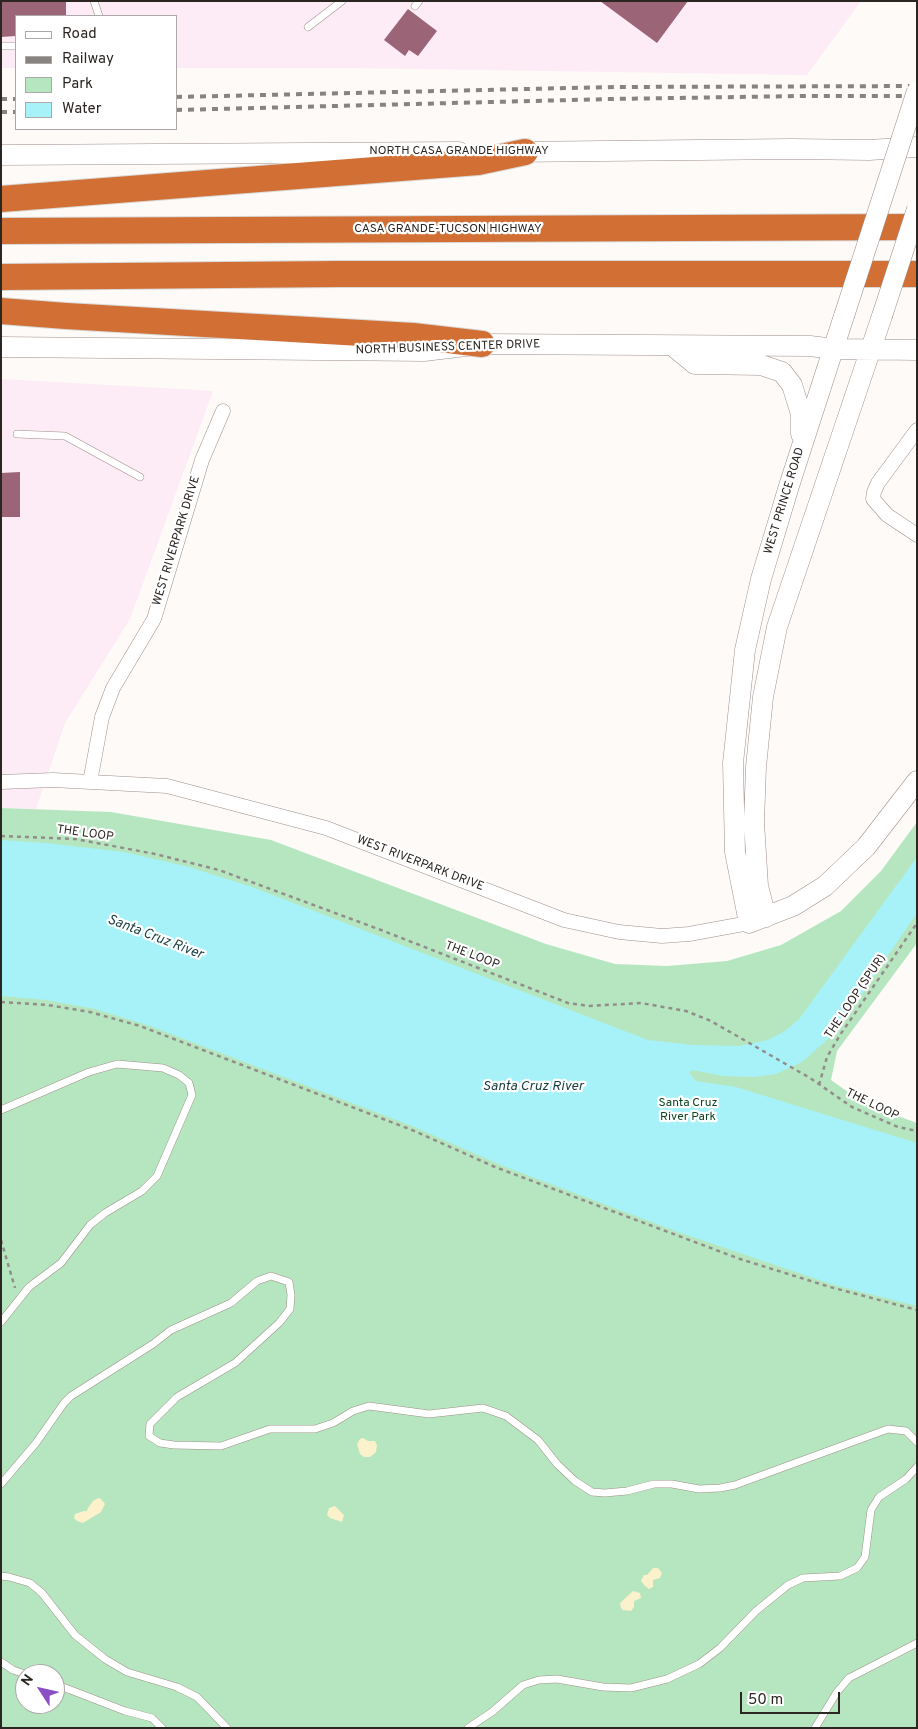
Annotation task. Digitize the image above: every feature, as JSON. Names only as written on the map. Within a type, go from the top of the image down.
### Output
[{"type":"highway","points":[[1,199],[478,162],[525,152]]},
{"type":"highway","name":"CASA GRANDE-TUCSON HIGHWAY","points":[[1,231],[906,227]]},
{"type":"highway","points":[[1,277],[339,274],[917,274]]},
{"type":"highway","points":[[1,311],[413,336],[482,344]]},
{"type":"main road","name":"WEST PRINCE ROAD","points":[[758,920],[735,852],[733,763],[745,650],[761,579],[844,316],[908,147],[917,91]]},
{"type":"main road","name":"NORTH CASA GRANDE HIGHWAY","points":[[1,155],[868,150],[908,147]]},
{"type":"main road","points":[[917,209],[777,627],[763,697],[756,767],[754,822],[758,920],[793,906],[825,886],[866,847],[917,781]]},
{"type":"main road","name":"NORTH BUSINESS CENTER DRIVE","points":[[1,347],[424,351],[482,344],[803,346],[834,349],[917,350]]},
{"type":"main road","points":[[673,346],[695,364],[761,365],[782,372],[792,385],[801,414],[801,449]]},
{"type":"street","name":"WEST RIVERPARK DRIVE","points":[[90,782],[102,716],[113,688],[154,619],[202,460],[223,411]]},
{"type":"street","points":[[917,430],[878,483],[874,492],[874,499],[888,515],[917,535]]},
{"type":"street","name":"WEST RIVERPARK DRIVE","points":[[1,782],[53,780],[167,786],[326,828],[564,920],[619,932],[662,936],[689,934],[758,920]]},
{"type":"lane","points":[[94,1],[99,15]]},
{"type":"lane","points":[[308,27],[342,1]]},
{"type":"lane","points":[[1,46],[15,46]]},
{"type":"lane","points":[[17,434],[65,436],[140,477]]},
{"type":"lane","points":[[1,1110],[90,1072],[117,1064],[163,1068],[179,1075],[189,1084],[192,1095],[157,1176],[142,1191],[105,1212],[90,1224],[61,1263],[29,1287],[1,1322]]},
{"type":"lane","points":[[1,1484],[36,1443],[71,1396],[154,1344],[171,1330],[231,1303],[257,1281],[271,1276],[289,1282],[291,1295],[290,1309],[279,1323],[235,1363],[177,1397],[150,1424],[149,1436],[160,1443],[174,1445],[221,1446],[270,1430],[316,1429],[333,1423],[353,1411],[369,1406],[429,1414],[483,1408],[506,1416],[538,1440],[557,1464],[575,1482],[592,1492],[605,1493],[627,1491],[654,1484],[672,1484],[699,1489],[735,1485],[888,1429],[906,1431],[917,1442]]},
{"type":"lane","points":[[468,1728],[492,1712],[523,1685],[539,1680],[557,1679],[603,1687],[631,1688],[667,1679],[699,1664],[720,1648],[756,1611],[788,1585],[803,1578],[840,1576],[857,1568],[865,1557],[871,1510],[879,1497],[906,1479],[917,1467]]},
{"type":"lane","points":[[1,1576],[30,1583],[42,1592],[75,1635],[105,1659],[127,1672],[177,1687],[197,1697],[227,1728]]},
{"type":"lane","points":[[815,1728],[837,1692],[849,1678],[917,1643]]},
{"type":"lane","points":[[1,1662],[15,1671]]},
{"type":"lane","points":[[65,1688],[125,1711],[152,1718],[162,1728]]},
{"type":"path","name":"THE LOOP","points":[[1,836],[76,839],[155,854],[219,870],[363,923],[568,1003],[589,1006],[641,1003],[661,1005],[686,1011],[711,1021],[810,1078],[852,1107],[898,1127],[917,1132]]},
{"type":"path","name":"THE LOOP (SPUR)","points":[[819,1085],[827,1057],[840,1035],[917,924]]},
{"type":"path","points":[[1,1002],[48,1005],[90,1012],[140,1026],[412,1130],[495,1167],[740,1259],[830,1287],[917,1310]]},
{"type":"path","points":[[1,1240],[6,1251],[18,1299]]},
{"type":"shaded area","points":[[1,1],[861,1],[807,75],[354,68],[178,68],[178,15],[15,15],[15,68],[1,68]]},
{"type":"shaded area","points":[[1,379],[213,391],[130,619],[65,723],[36,809],[1,808]]},
{"type":"green space","name":"Santa Cruz River Park","points":[[1,808],[111,812],[271,840],[546,944],[615,964],[667,966],[727,961],[781,945],[841,911],[881,871],[917,822],[917,943],[837,1051],[831,1080],[865,1104],[917,1123],[917,1728],[1,1728]]},
{"type":"sand","points":[[363,1438],[368,1441],[375,1441],[377,1445],[376,1452],[370,1457],[364,1457],[360,1454],[357,1444]]},
{"type":"sand","points":[[98,1498],[105,1504],[101,1512],[83,1523],[74,1518],[75,1514],[87,1511],[93,1501]]},
{"type":"sand","points":[[335,1506],[344,1515],[342,1522],[327,1515],[329,1508]]},
{"type":"sand","points":[[653,1568],[658,1568],[662,1573],[660,1578],[653,1580],[653,1587],[649,1589],[641,1581],[644,1575],[647,1575]]},
{"type":"sand","points":[[633,1591],[640,1593],[641,1598],[634,1601],[634,1607],[631,1611],[623,1610],[620,1603]]},
{"type":"water","name":"Santa Cruz River","points":[[1,840],[124,852],[189,867],[252,887],[648,1040],[693,1045],[739,1046],[768,1040],[785,1031],[799,1019],[917,857],[917,913],[848,1014],[828,1039],[802,1062],[776,1074],[754,1077],[723,1076],[692,1070],[689,1073],[696,1081],[736,1087],[917,1143],[917,1306],[834,1285],[678,1232],[503,1166],[412,1126],[150,1026],[95,1009],[46,1000],[1,996]]},
{"type":"building","points":[[1,1],[66,1],[66,15],[15,15],[15,36],[1,37]]},
{"type":"building","points":[[600,1],[688,1],[657,43]]},
{"type":"building","points":[[408,9],[437,31],[418,56],[409,50],[405,56],[384,40]]},
{"type":"building","points":[[20,472],[20,517],[1,517],[1,473]]},
{"type":"railway","points":[[178,97],[614,87],[917,86]]},
{"type":"railway","points":[[178,110],[611,99],[917,96]]},
{"type":"railway","points":[[1,99],[15,99]]},
{"type":"railway","points":[[1,112],[15,112]]}]
